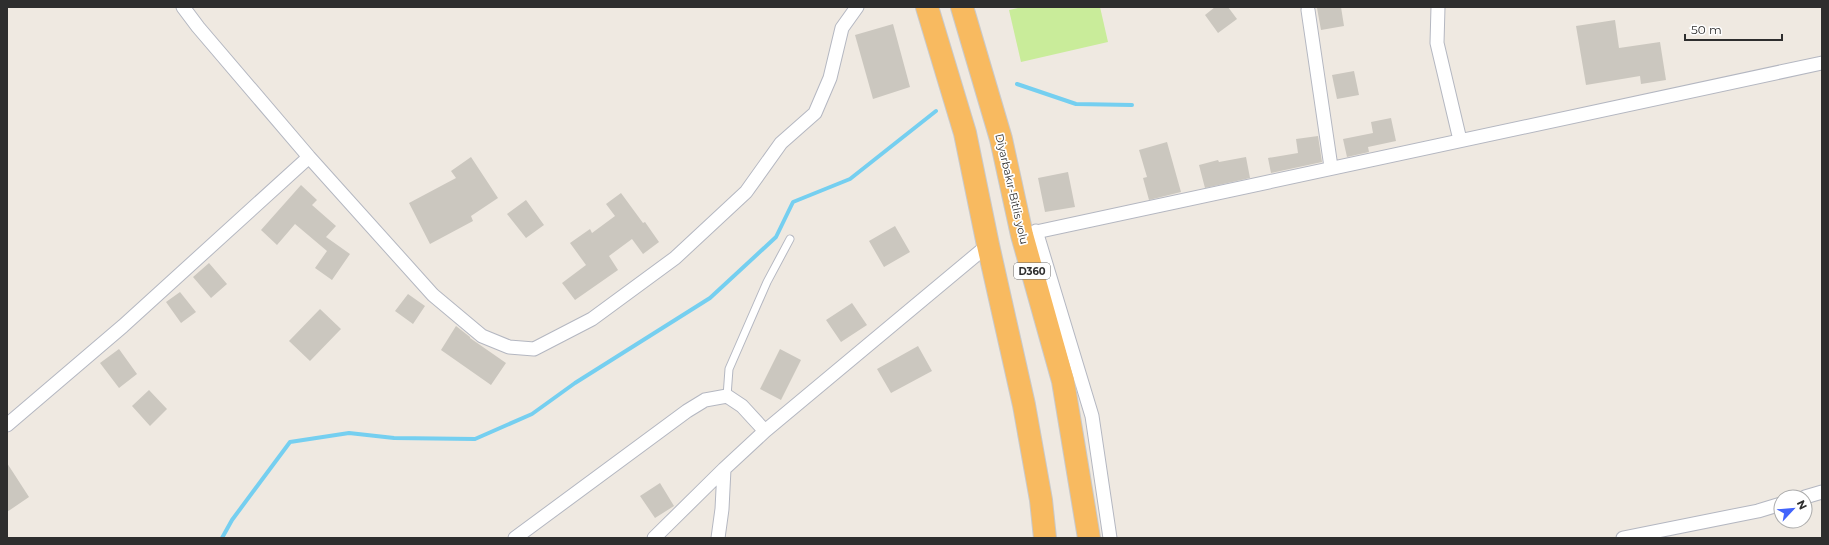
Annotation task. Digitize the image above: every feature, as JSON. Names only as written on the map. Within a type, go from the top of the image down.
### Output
[{"type":"highway","points":[[927,7],[965,133],[988,245],[1024,405],[1041,500],[1045,538]]},
{"type":"highway","name":"Diyarbakır-Bitlis yolu","points":[[962,7],[1029,233],[1063,381],[1089,538]]},
{"type":"street","points":[[183,7],[198,27],[309,157],[433,295],[482,336],[509,347],[534,349],[592,319],[675,258],[746,192],[782,143],[815,113],[830,78],[842,28],[857,7]]},
{"type":"street","points":[[1438,7],[1436,43],[1460,140]]},
{"type":"street","points":[[1308,10],[1332,168]]},
{"type":"street","points":[[1110,538],[1092,416],[1029,233],[1822,63]]},
{"type":"street","points":[[7,425],[123,326],[309,157]]},
{"type":"street","points":[[654,538],[765,431],[988,245]]},
{"type":"street","points":[[515,538],[687,411],[705,400],[727,396],[742,406],[765,431]]},
{"type":"street","points":[[718,538],[722,509],[724,469]]},
{"type":"street","points":[[1623,538],[1758,511],[1773,506]]},
{"type":"lane","points":[[727,396],[729,369],[767,282],[790,239]]},
{"type":"green space","points":[[1022,7],[1100,7],[1108,42],[1021,62],[1009,10]]},
{"type":"building","points":[[1215,7],[1228,7],[1237,19],[1218,33],[1205,15]]},
{"type":"building","points":[[1341,7],[1344,26],[1321,30],[1317,8]]},
{"type":"building","points":[[1615,20],[1619,48],[1660,42],[1666,80],[1641,84],[1640,76],[1586,85],[1576,26]]},
{"type":"building","points":[[893,24],[910,87],[873,99],[855,35]]},
{"type":"building","points":[[1354,71],[1359,95],[1337,99],[1332,75]]},
{"type":"building","points":[[1391,118],[1396,141],[1368,147],[1369,152],[1347,157],[1343,139],[1373,133],[1371,122]]},
{"type":"building","points":[[1318,136],[1322,162],[1271,173],[1268,158],[1298,153],[1296,139]]},
{"type":"building","points":[[1167,142],[1181,192],[1149,200],[1143,178],[1147,177],[1139,150]]},
{"type":"building","points":[[471,157],[498,198],[471,216],[473,221],[430,244],[409,203],[456,178],[451,171]]},
{"type":"building","points":[[1246,157],[1250,178],[1205,188],[1199,165],[1218,160],[1219,162]]},
{"type":"building","points":[[1068,172],[1075,207],[1045,212],[1038,178]]},
{"type":"building","points":[[301,185],[317,200],[312,205],[336,226],[326,237],[350,254],[332,280],[315,268],[327,251],[295,224],[277,245],[261,230]]},
{"type":"building","points":[[621,193],[659,242],[643,254],[632,239],[609,256],[618,270],[575,300],[562,283],[586,265],[570,243],[590,229],[592,233],[615,216],[606,204]]},
{"type":"building","points":[[526,200],[544,225],[526,238],[507,214]]},
{"type":"building","points":[[895,226],[910,252],[884,267],[869,241]]},
{"type":"building","points":[[209,263],[227,284],[211,298],[193,277]]},
{"type":"building","points":[[180,292],[196,312],[181,323],[166,302]]},
{"type":"building","points":[[408,294],[425,306],[413,324],[395,311]]},
{"type":"building","points":[[852,303],[867,325],[841,342],[826,320]]},
{"type":"building","points":[[320,309],[341,329],[310,361],[289,341]]},
{"type":"building","points":[[456,326],[470,338],[506,363],[491,385],[441,350]]},
{"type":"building","points":[[918,346],[932,371],[891,393],[877,369]]},
{"type":"building","points":[[119,349],[137,374],[119,388],[100,363]]},
{"type":"building","points":[[780,349],[801,360],[781,400],[760,389]]},
{"type":"building","points":[[149,390],[167,409],[150,426],[132,406]]},
{"type":"building","points":[[7,463],[29,497],[7,512]]},
{"type":"building","points":[[660,483],[674,506],[655,518],[640,496]]},
{"type":"waterway","points":[[1017,84],[1076,104],[1132,105]]},
{"type":"waterway","points":[[222,538],[232,520],[290,442],[349,433],[394,438],[475,439],[532,414],[575,383],[710,298],[776,237],[793,202],[850,179],[936,111]]}]
